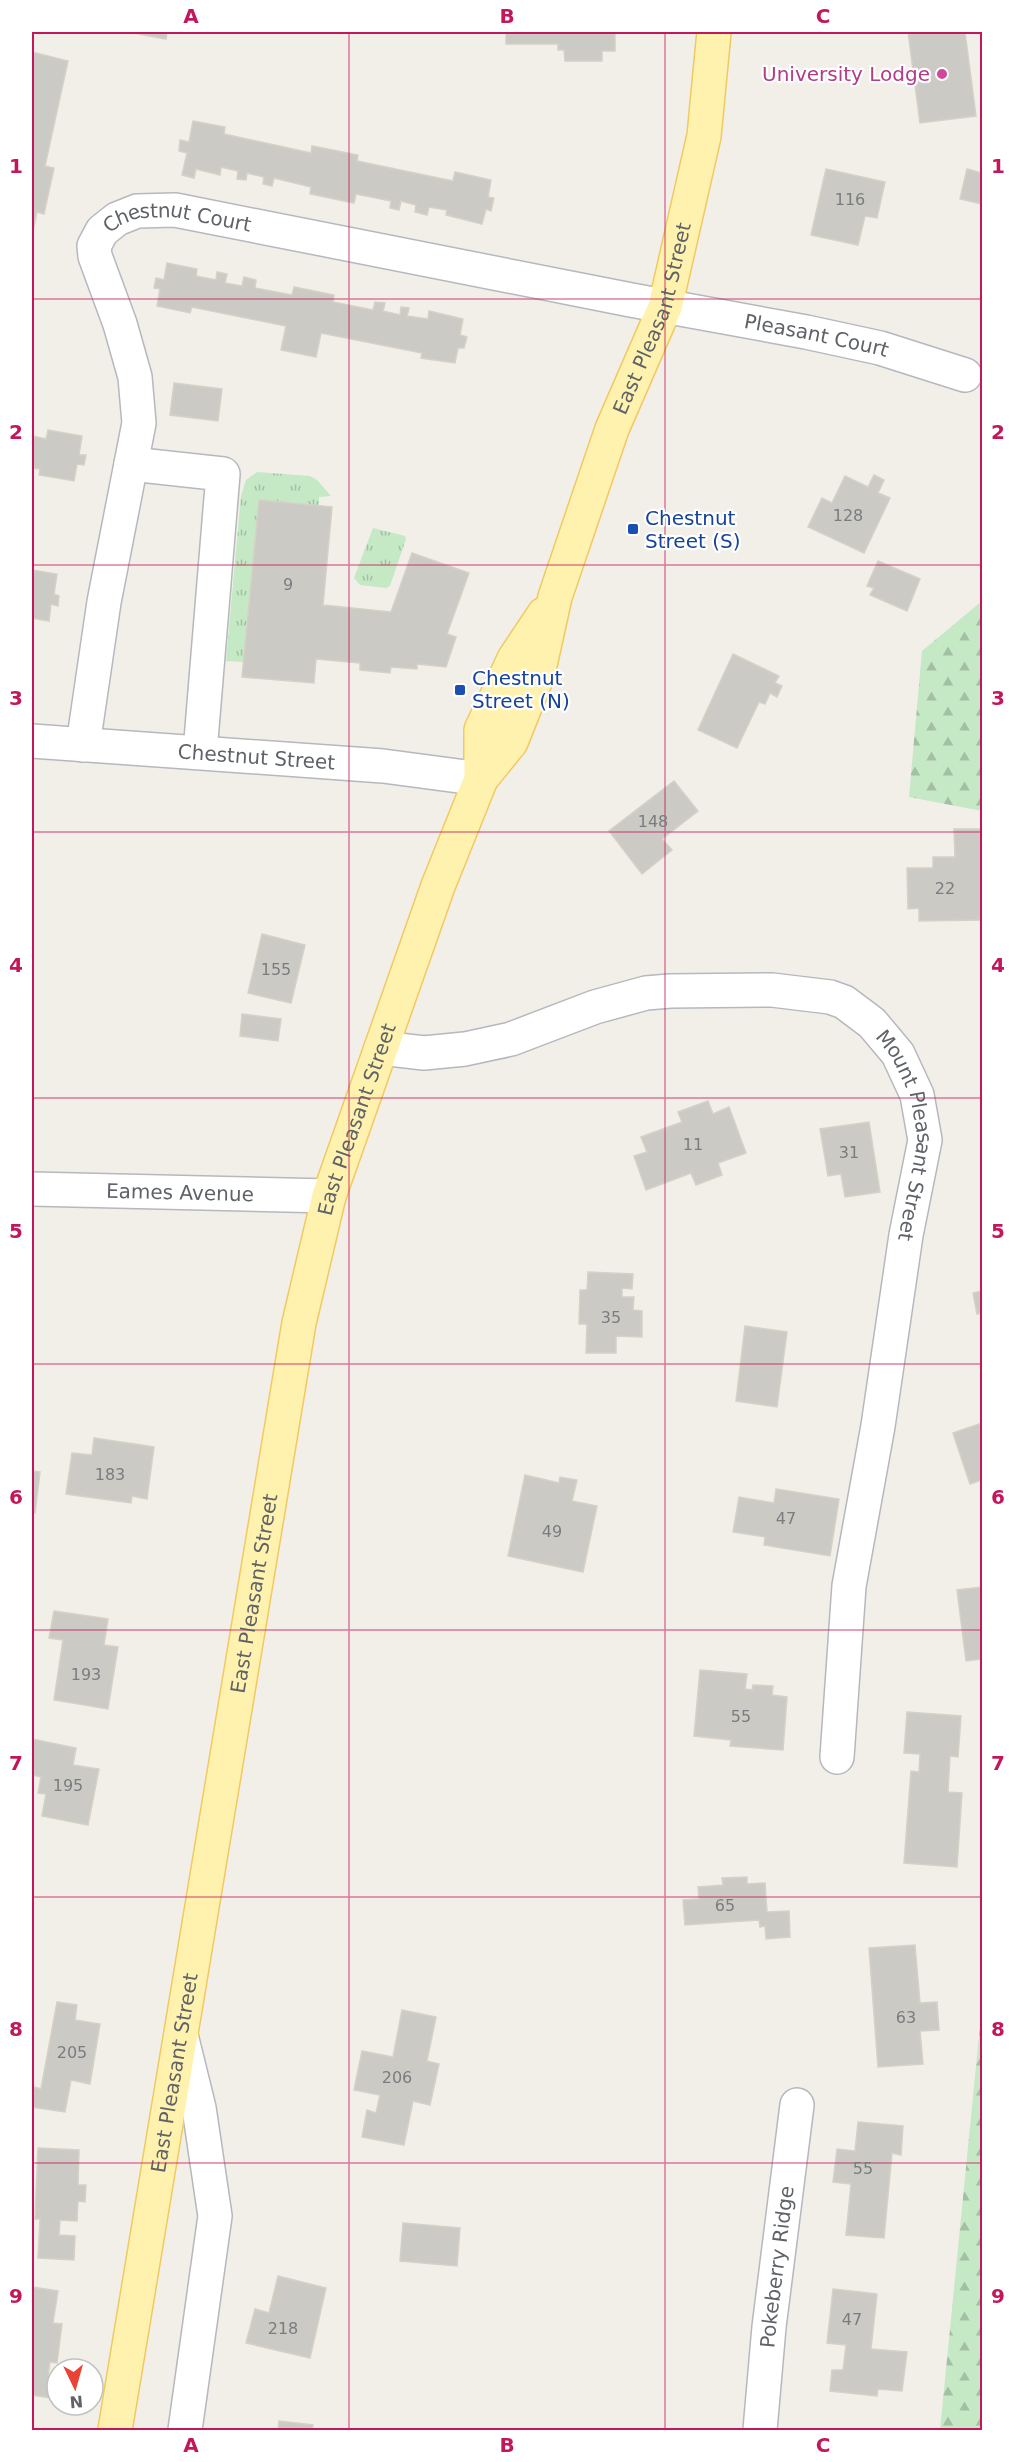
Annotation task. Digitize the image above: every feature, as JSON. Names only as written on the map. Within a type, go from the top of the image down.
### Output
[{"type":"main road","name":"East Pleasant Street","points":[[115,2430],[299,1323],[329,1196],[438,886],[481,779],[481,730],[514,659],[555,597],[612,429],[665,307],[704,136],[714,32]]},
{"type":"street","name":"Chestnut Court","points":[[83,745],[104,602],[139,423],[135,376],[120,324],[95,256],[94,246],[102,231],[117,219],[137,212],[175,210],[665,307]]},
{"type":"street","name":"Pleasant Court","points":[[665,307],[858,344],[965,375]]},
{"type":"street","points":[[131,464],[222,474],[200,752]]},
{"type":"street","name":"Chestnut Street","points":[[32,741],[383,766],[481,779]]},
{"type":"street","name":"Mount Pleasant Street","points":[[381,1048],[424,1053],[465,1049],[511,1039],[595,1007],[646,993],[772,990],[830,997],[844,1002],[872,1023],[898,1054],[916,1095],[925,1140],[906,1235],[878,1426],[849,1586],[837,1757]]},
{"type":"street","name":"Eames Avenue","points":[[32,1188],[329,1196]]},
{"type":"street","points":[[181,2035],[199,2108],[215,2216],[185,2430]]},
{"type":"street","name":"Pokeberry Ridge","points":[[760,2430],[769,2327],[797,2105]]},
{"type":"green space","points":[[257,472],[310,476],[317,480],[331,496],[319,497],[319,506],[243,662],[226,661],[241,496],[246,480]]},
{"type":"green space","points":[[373,528],[405,536],[406,539],[390,586],[386,588],[360,585],[354,578]]},
{"type":"green space","points":[[982,601],[982,811],[909,797],[922,651]]},
{"type":"green space","points":[[982,2010],[982,2430],[940,2430],[981,2016]]},
{"type":"building","points":[[128,32],[167,32],[166,39]]},
{"type":"building","points":[[506,32],[615,32],[615,51],[602,51],[602,61],[565,61],[564,50],[558,50],[558,44],[506,44]]},
{"type":"building","name":"University Lodge","points":[[908,32],[965,32],[976,116],[920,123]]},
{"type":"building","points":[[32,52],[68,61],[45,166],[54,168],[44,214],[37,212],[32,236]]},
{"type":"building","points":[[193,121],[225,127],[224,134],[311,153],[312,146],[358,155],[357,161],[453,181],[455,172],[491,180],[488,197],[494,198],[491,211],[486,209],[482,224],[446,215],[447,210],[429,207],[427,215],[415,212],[416,205],[401,201],[399,210],[390,208],[391,201],[356,194],[354,203],[310,194],[311,187],[274,178],[272,186],[263,184],[264,177],[247,173],[246,180],[237,179],[238,171],[221,167],[220,175],[196,169],[194,178],[182,175],[187,153],[179,151],[180,140],[189,142]]},
{"type":"building","points":[[826,169],[885,182],[877,218],[865,216],[858,245],[811,235]]},
{"type":"building","points":[[967,169],[982,173],[982,204],[960,199]]},
{"type":"building","points":[[167,263],[197,269],[196,276],[216,280],[217,272],[227,274],[225,283],[242,286],[244,277],[256,280],[255,288],[292,295],[294,287],[334,295],[333,302],[373,310],[375,302],[385,303],[383,311],[400,315],[401,307],[409,308],[407,316],[428,319],[429,311],[463,319],[460,335],[467,337],[464,348],[458,348],[455,363],[421,358],[422,353],[321,333],[316,357],[281,350],[286,326],[192,307],[190,313],[157,306],[160,289],[154,288],[156,278],[164,280]]},
{"type":"building","points":[[174,383],[222,389],[218,421],[170,415]]},
{"type":"building","points":[[48,430],[82,436],[79,455],[86,455],[84,465],[77,464],[74,481],[39,475],[40,469],[32,468],[32,436],[46,439]]},
{"type":"building","points":[[874,475],[884,480],[878,493],[890,498],[864,553],[808,527],[822,498],[832,503],[845,476],[868,487]]},
{"type":"building","points":[[259,500],[332,507],[323,605],[391,612],[412,553],[469,573],[447,634],[456,637],[446,667],[417,664],[417,669],[391,667],[390,673],[360,670],[360,663],[316,659],[314,683],[242,677]]},
{"type":"building","points":[[878,561],[920,579],[907,611],[870,595],[874,588],[867,586]]},
{"type":"building","points":[[32,570],[57,574],[54,594],[59,596],[58,606],[51,604],[49,621],[32,618]]},
{"type":"building","points":[[733,654],[779,676],[775,683],[782,686],[777,697],[770,693],[765,704],[759,702],[737,748],[698,730]]},
{"type":"building","points":[[674,781],[698,811],[662,839],[672,850],[642,874],[609,831]]},
{"type":"building","points":[[954,829],[982,829],[982,920],[919,921],[919,908],[908,909],[907,868],[933,868],[933,857],[955,857]]},
{"type":"building","points":[[262,934],[305,945],[291,1003],[248,993]]},
{"type":"building","points":[[242,1014],[281,1019],[278,1041],[240,1036]]},
{"type":"building","points":[[708,1101],[713,1114],[729,1107],[746,1153],[718,1163],[722,1175],[696,1185],[691,1173],[646,1190],[634,1156],[647,1152],[641,1137],[682,1122],[678,1112]]},
{"type":"building","points":[[869,1122],[880,1192],[845,1197],[841,1174],[828,1176],[820,1129]]},
{"type":"building","points":[[588,1272],[633,1274],[632,1289],[622,1288],[622,1297],[634,1297],[633,1310],[642,1311],[642,1337],[616,1336],[616,1353],[586,1353],[587,1324],[579,1324],[580,1290],[587,1290]]},
{"type":"building","points":[[982,1291],[982,1313],[977,1314],[973,1293]]},
{"type":"building","points":[[745,1326],[787,1332],[777,1407],[736,1401]]},
{"type":"building","points":[[982,1423],[982,1480],[970,1484],[953,1433]]},
{"type":"building","points":[[94,1438],[154,1447],[147,1499],[132,1496],[131,1503],[66,1494],[72,1453],[92,1455]]},
{"type":"building","points":[[32,1471],[40,1472],[35,1513],[32,1512]]},
{"type":"building","points":[[525,1475],[559,1483],[560,1477],[577,1480],[572,1501],[597,1506],[583,1572],[508,1556]]},
{"type":"building","points":[[776,1489],[839,1499],[830,1556],[764,1545],[765,1537],[733,1532],[739,1497],[774,1503]]},
{"type":"building","points":[[982,1587],[982,1659],[966,1661],[957,1590]]},
{"type":"building","points":[[54,1611],[108,1619],[104,1645],[118,1647],[108,1709],[54,1700],[63,1640],[49,1638]]},
{"type":"building","points":[[700,1670],[747,1674],[745,1689],[752,1690],[753,1685],[773,1686],[772,1695],[787,1697],[783,1750],[730,1746],[731,1740],[694,1736]]},
{"type":"building","points":[[907,1712],[961,1716],[958,1757],[950,1756],[948,1792],[962,1793],[957,1867],[904,1863],[911,1771],[919,1772],[920,1754],[904,1753]]},
{"type":"building","points":[[32,1739],[76,1748],[73,1765],[99,1769],[88,1825],[42,1816],[46,1794],[38,1793],[41,1777],[32,1775]]},
{"type":"building","points":[[747,1877],[747,1884],[765,1883],[767,1912],[789,1911],[790,1937],[766,1939],[765,1926],[760,1927],[759,1920],[685,1925],[683,1900],[699,1899],[698,1887],[723,1885],[722,1878]]},
{"type":"building","points":[[915,1945],[920,2003],[937,2002],[939,2030],[920,2031],[923,2064],[878,2067],[869,1948]]},
{"type":"building","points":[[57,2002],[77,2005],[75,2020],[100,2024],[90,2084],[71,2080],[65,2112],[32,2107],[34,2087],[41,2089]]},
{"type":"building","points":[[402,2010],[436,2017],[427,2061],[439,2064],[430,2105],[413,2101],[404,2145],[362,2137],[367,2110],[376,2113],[380,2095],[354,2090],[362,2051],[393,2057]]},
{"type":"building","points":[[858,2122],[903,2126],[901,2155],[892,2153],[884,2238],[846,2235],[851,2184],[833,2182],[837,2149],[855,2151]]},
{"type":"building","points":[[38,2148],[79,2150],[78,2185],[86,2185],[85,2202],[78,2201],[77,2221],[60,2220],[59,2235],[75,2236],[74,2260],[38,2258],[40,2219],[35,2219]]},
{"type":"building","points":[[403,2223],[460,2228],[457,2266],[400,2261]]},
{"type":"building","points":[[278,2276],[326,2288],[310,2358],[246,2343],[255,2309],[269,2313]]},
{"type":"building","points":[[32,2287],[58,2291],[53,2323],[62,2324],[58,2357],[45,2357],[45,2397],[32,2395]]},
{"type":"building","points":[[833,2289],[877,2294],[871,2349],[907,2352],[902,2391],[878,2389],[877,2396],[830,2391],[832,2370],[843,2370],[846,2345],[827,2343]]},
{"type":"building","points":[[279,2421],[313,2425],[312,2430],[278,2430]]},
{"type":"place","name":"University Lodge","points":[[942,74]]},
{"type":"place","name":"Chestnut Street (S)","points":[[633,529]]},
{"type":"place","name":"Chestnut Street (N)","points":[[460,690]]}]
